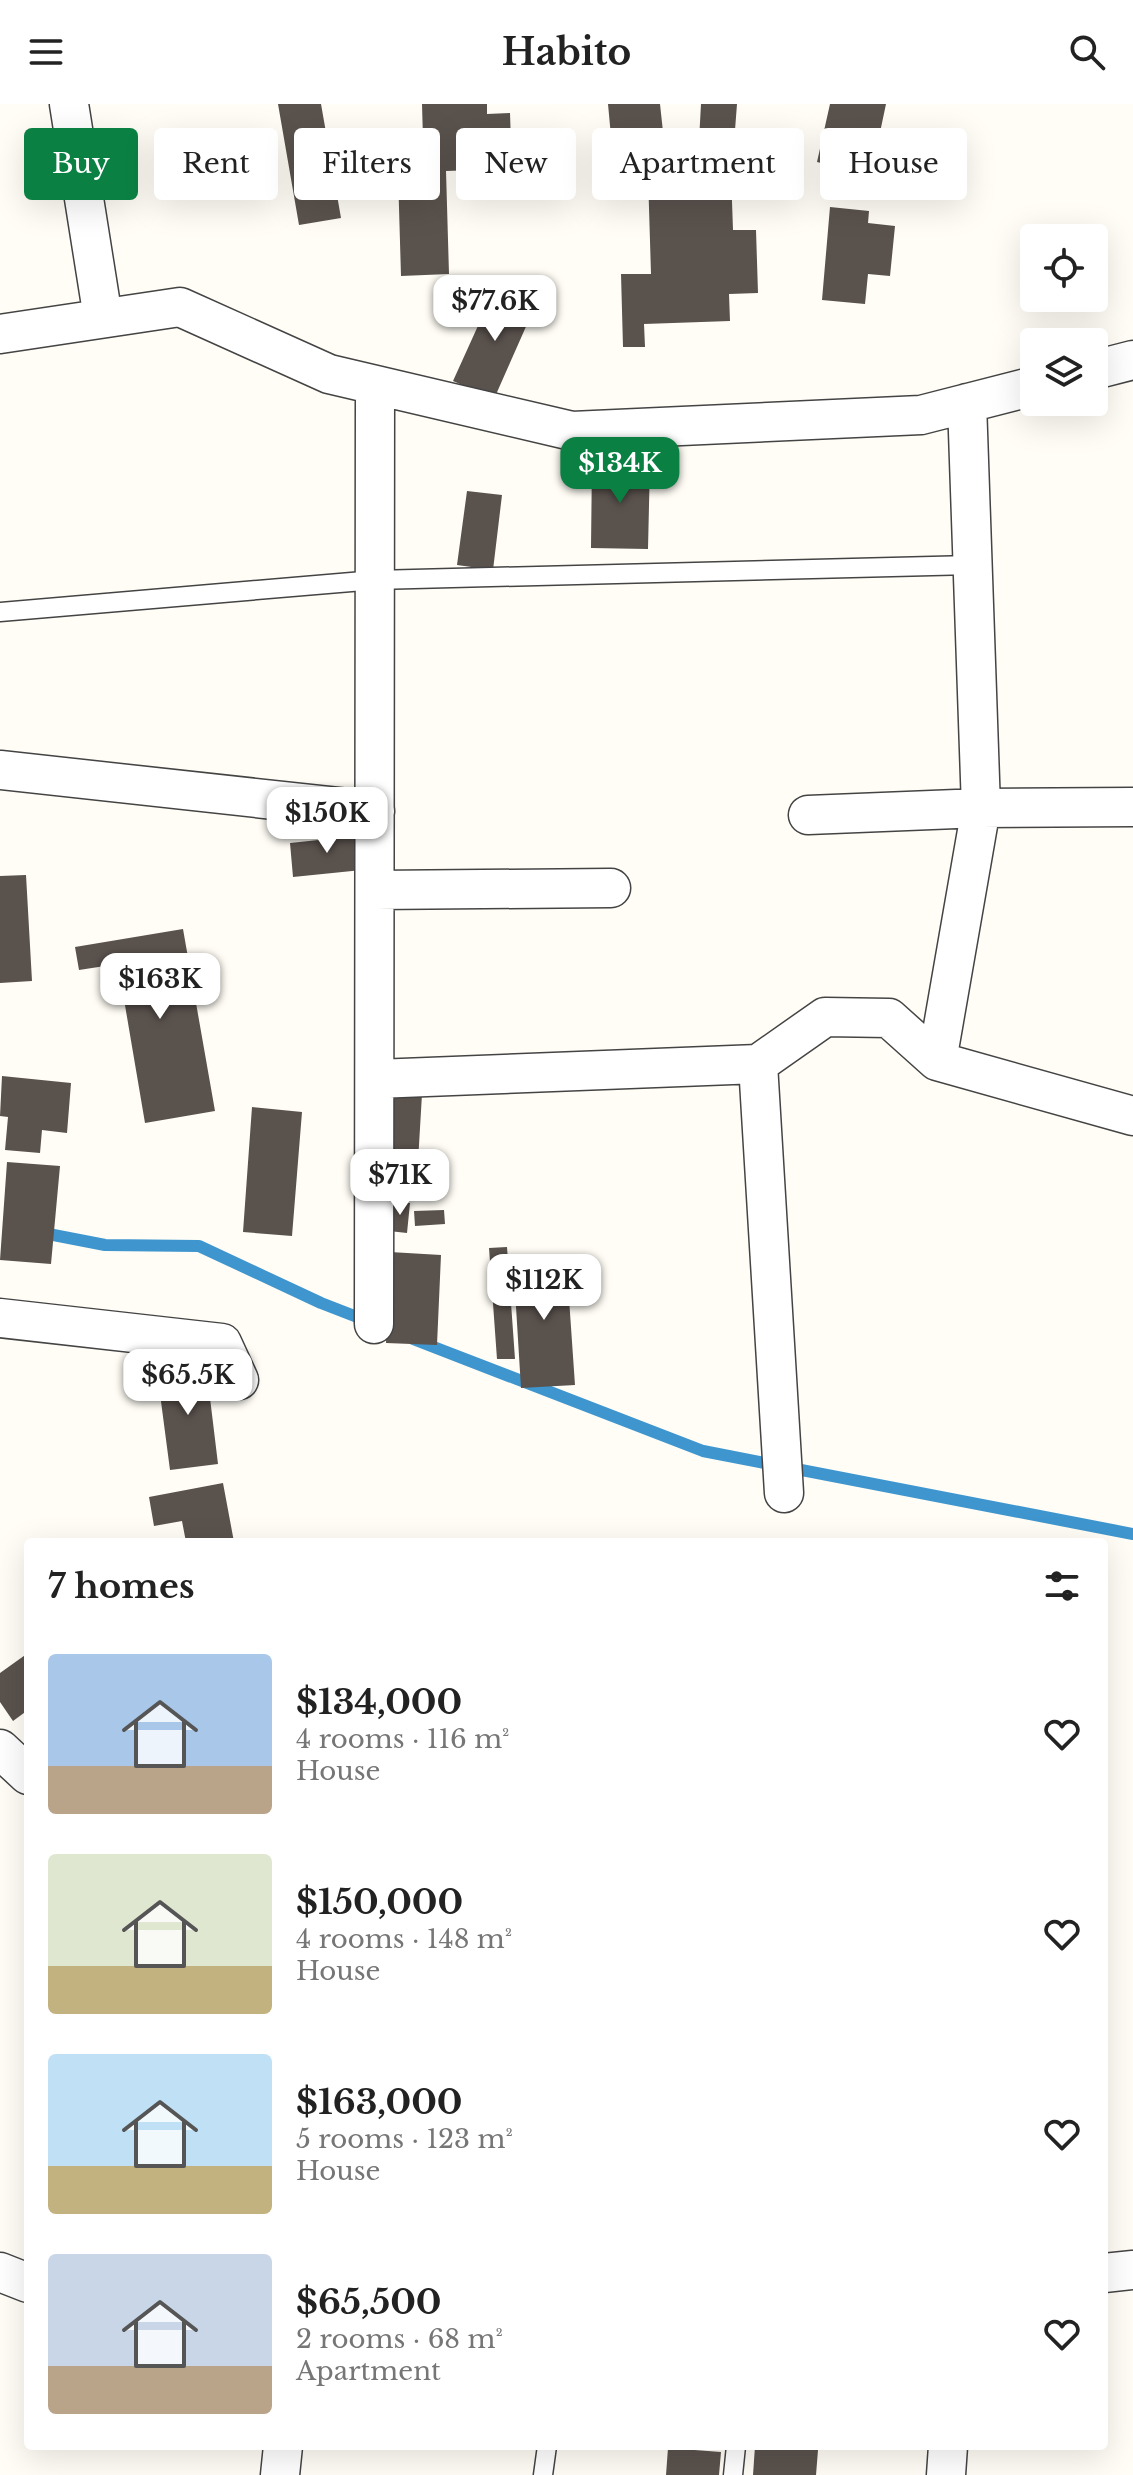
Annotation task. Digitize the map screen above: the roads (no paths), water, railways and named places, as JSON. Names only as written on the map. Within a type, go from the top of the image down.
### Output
[{"type":"street","points":[[69,104],[103,318]]},
{"type":"street","points":[[0,334],[180,307],[329,374],[572,431],[921,415],[1020,390]]},
{"type":"street","points":[[1108,366],[1133,360]]},
{"type":"street","points":[[374,1324],[375,385]]},
{"type":"street","points":[[937,1061],[981,808],[967,403]]},
{"type":"street","points":[[0,770],[375,811]]},
{"type":"street","points":[[808,815],[981,808],[1133,807]]},
{"type":"street","points":[[376,890],[611,888]]},
{"type":"street","points":[[376,1079],[758,1064],[825,1017],[889,1018],[937,1061],[1133,1116]]},
{"type":"street","points":[[758,1064],[784,1493]]},
{"type":"street","points":[[0,1318],[222,1343],[239,1380]]},
{"type":"street","points":[[0,1749],[24,1771]]},
{"type":"street","points":[[1108,2273],[1133,2270]]},
{"type":"street","points":[[0,2272],[24,2281]]},
{"type":"street","points":[[280,2475],[283,2450]]},
{"type":"street","points":[[946,2475],[948,2450]]},
{"type":"lane","points":[[0,612],[375,580],[972,565]]},
{"type":"lane","points":[[543,2475],[546,2450]]},
{"type":"lane","points":[[733,2475],[736,2450]]},
{"type":"waterway","points":[[38,1232],[105,1245],[199,1246],[321,1303],[370,1322]]},
{"type":"waterway","points":[[413,1339],[703,1451],[1133,1534]]}]
